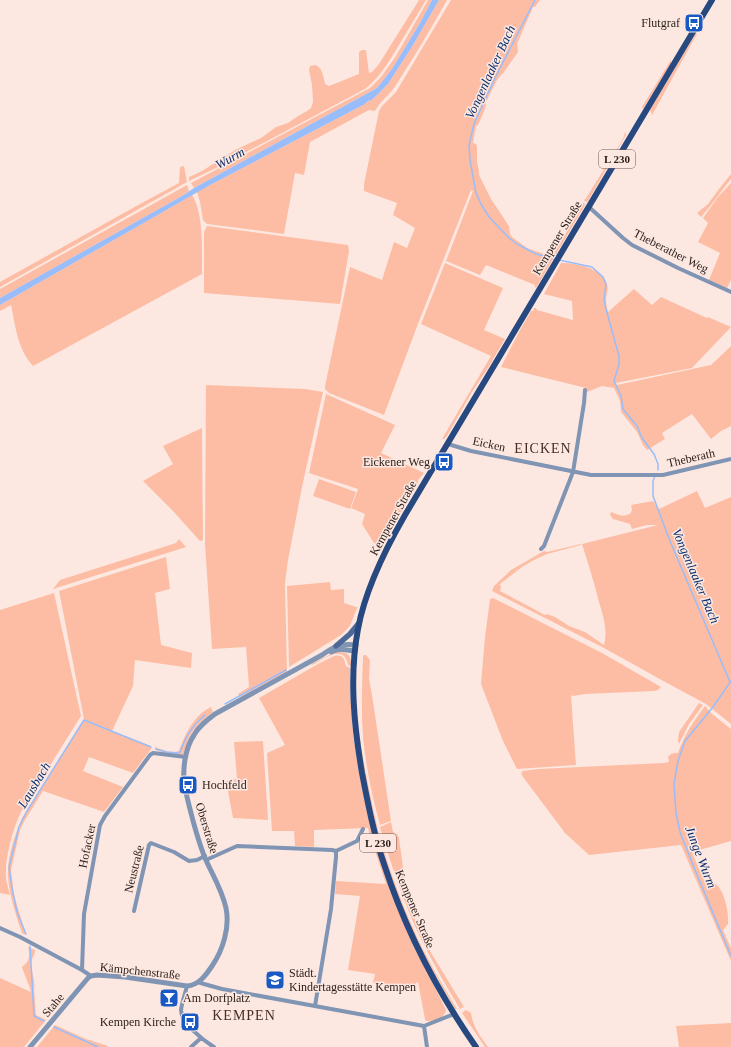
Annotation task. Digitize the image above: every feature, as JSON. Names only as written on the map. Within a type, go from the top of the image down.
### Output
[{"type":"main road","name":"Kempener Straße","points":[[476,1047],[436,984],[419,948],[384,864],[370,814],[357,739],[354,705],[355,648],[359,622],[374,579],[397,530],[711,1]]},
{"type":"main road","points":[[336,646],[350,634],[359,622]]},
{"type":"street","name":"Theberather Weg","points":[[589,207],[632,245],[731,292]]},
{"type":"street","points":[[541,549],[544,546],[573,472],[585,390]]},
{"type":"street","name":"Eicken","points":[[448,444],[471,451],[591,475],[656,475]]},
{"type":"street","name":"Theberath","points":[[656,475],[663,475],[731,459]]},
{"type":"street","points":[[322,655],[336,646],[347,644],[355,648]]},
{"type":"street","points":[[322,655],[336,650],[355,648]]},
{"type":"street","name":"Oberstraße","points":[[188,986],[198,982],[212,967],[223,942],[227,924],[225,905],[215,878],[205,858],[192,821],[184,778],[186,757],[190,743],[202,724],[215,714],[322,655]]},
{"type":"street","name":"Hofacker","points":[[82,970],[84,914],[100,825],[150,755],[153,753],[186,757]]},
{"type":"street","points":[[205,858],[237,846],[332,850],[336,852],[358,841],[363,829]]},
{"type":"street","name":"Neustraße","points":[[134,911],[149,845],[151,843],[174,852],[189,861],[205,858]]},
{"type":"street","points":[[315,1006],[331,909],[336,852]]},
{"type":"street","points":[[0,928],[20,937],[91,976]]},
{"type":"street","name":"Kämpchenstraße","points":[[91,976],[125,977],[188,986]]},
{"type":"street","name":"Stahe","points":[[30,1047],[91,976]]},
{"type":"street","points":[[198,982],[222,989],[424,1026],[454,1014]]},
{"type":"street","points":[[188,986],[182,1009],[183,1018],[201,1038],[214,1047]]},
{"type":"street","points":[[424,1026],[427,1047]]},
{"type":"street","points":[[191,1047],[201,1038]]},
{"type":"shaded area","points":[[419,0],[426,0],[394,54],[376,79],[365,89],[189,181],[189,177],[202,171],[237,149],[261,138],[276,127],[288,123],[311,108],[313,102],[309,70],[310,66],[316,65],[320,69],[325,84],[329,86],[359,74],[359,52],[366,50],[369,73],[372,72],[379,64]]},
{"type":"shaded area","points":[[428,0],[432,0],[420,23],[392,69],[377,88],[194,188],[191,183],[370,88],[381,77],[396,56]]},
{"type":"shaded area","points":[[439,0],[447,0],[396,85],[375,111],[369,110],[310,142],[304,175],[295,173],[284,234],[207,224],[203,220],[197,192],[198,190],[372,100],[388,84]]},
{"type":"shaded area","points":[[451,0],[540,0],[535,7],[533,7],[517,44],[518,52],[497,80],[486,102],[485,109],[478,125],[476,126],[473,143],[476,144],[477,147],[479,175],[491,199],[509,226],[510,234],[527,248],[552,257],[584,202],[585,205],[536,288],[535,285],[486,265],[480,275],[446,261],[473,191],[471,190],[384,415],[329,393],[325,389],[325,386],[350,267],[382,280],[394,242],[407,248],[415,228],[393,215],[397,203],[364,191],[364,184],[379,111],[396,92]]},
{"type":"shaded area","points":[[696,33],[697,34],[652,115],[650,110],[676,66],[676,63],[678,63],[678,59],[682,56]]},
{"type":"shaded area","points":[[671,60],[671,64],[643,109],[642,107]]},
{"type":"shaded area","points":[[625,132],[626,135],[588,201],[586,202],[584,200],[623,139]]},
{"type":"shaded area","points":[[184,166],[187,182],[0,287],[0,282],[179,183],[180,167]]},
{"type":"shaded area","points":[[731,174],[731,179],[701,217],[697,213],[708,204]]},
{"type":"shaded area","points":[[731,183],[731,280],[727,288],[709,280],[720,253],[698,242],[708,223],[703,218],[718,197]]},
{"type":"shaded area","points":[[187,185],[189,191],[182,196],[0,298],[0,289]]},
{"type":"shaded area","points":[[192,195],[199,212],[202,244],[202,274],[33,366],[20,345],[11,305],[0,311],[0,305]]},
{"type":"shaded area","points":[[207,226],[348,245],[349,251],[340,304],[204,293],[204,232]]},
{"type":"shaded area","points":[[445,263],[503,288],[484,330],[505,339],[447,436],[442,439],[491,356],[421,324]]},
{"type":"shaded area","points":[[561,263],[581,265],[600,274],[608,286],[606,304],[608,312],[634,289],[652,305],[661,297],[731,327],[692,368],[616,383],[617,385],[711,365],[731,346],[731,426],[721,431],[711,439],[692,414],[662,433],[665,439],[647,450],[637,432],[621,412],[620,401],[614,388],[602,386],[587,392],[586,388],[501,367],[520,330],[534,308],[573,320],[572,301],[544,294]]},
{"type":"shaded area","points":[[206,385],[305,389],[323,392],[302,487],[285,583],[287,672],[240,697],[238,694],[249,687],[246,647],[212,649],[205,544]]},
{"type":"shaded area","points":[[326,394],[395,425],[381,453],[424,473],[418,480],[418,483],[382,547],[374,543],[362,524],[365,514],[351,508],[358,489],[309,473]]},
{"type":"shaded area","points":[[202,428],[203,540],[200,541],[143,481],[173,464],[163,446]]},
{"type":"shaded area","points":[[319,479],[356,492],[350,509],[313,496]]},
{"type":"shaded area","points":[[697,491],[705,508],[731,497],[731,724],[706,704],[604,648],[492,591],[494,586],[511,570],[544,551],[547,552],[581,544],[547,554],[534,560],[522,567],[500,584],[500,591],[545,615],[547,614],[555,617],[569,626],[585,632],[604,645],[605,628],[603,618],[582,544],[658,525],[647,525],[632,529],[630,524],[613,519],[610,515],[611,512],[621,516],[626,515],[631,513],[631,505],[653,501],[659,509]]},
{"type":"shaded area","points":[[179,539],[186,547],[53,589],[60,580],[176,543]]},
{"type":"shaded area","points":[[166,557],[170,589],[155,593],[161,645],[192,653],[191,668],[135,660],[133,686],[112,731],[151,746],[151,749],[133,773],[89,757],[83,771],[123,787],[104,812],[43,791],[25,820],[20,830],[11,870],[14,895],[26,935],[22,933],[10,890],[8,869],[12,846],[22,818],[84,719],[59,591]]},
{"type":"shaded area","points":[[330,582],[331,590],[344,589],[344,603],[359,608],[357,608],[350,626],[341,635],[289,667],[287,586]]},
{"type":"shaded area","points":[[54,593],[81,716],[22,810],[16,823],[6,864],[6,877],[10,895],[0,893],[0,610]]},
{"type":"shaded area","points":[[493,598],[602,653],[661,687],[654,691],[571,695],[576,765],[517,769],[503,741],[481,684],[490,599]]},
{"type":"shaded area","points":[[335,652],[348,654],[351,666],[348,665],[346,658],[338,654],[333,654],[312,665],[311,664]]},
{"type":"shaded area","points":[[364,655],[366,655],[370,660],[369,679],[391,821],[380,825],[374,803],[363,737],[362,696]]},
{"type":"shaded area","points":[[334,656],[342,656],[346,666],[350,668],[353,734],[359,773],[369,819],[425,967],[446,1010],[444,1015],[436,1020],[426,1021],[425,1019],[418,982],[416,983],[417,991],[373,983],[375,974],[348,970],[360,896],[335,894],[336,881],[386,884],[368,828],[314,830],[314,847],[295,846],[294,831],[272,831],[267,753],[285,745],[259,698]]},
{"type":"shaded area","points":[[699,703],[703,705],[689,724],[679,744],[679,732]]},
{"type":"shaded area","points":[[705,706],[712,714],[731,729],[731,841],[692,852],[705,882],[717,885],[724,898],[728,914],[728,924],[723,930],[731,948],[731,961],[681,845],[589,855],[565,833],[521,773],[523,771],[538,769],[669,762],[668,757],[672,754],[678,753],[689,729]]},
{"type":"shaded area","points":[[211,707],[213,712],[196,727],[189,738],[184,754],[165,753],[155,750],[155,747],[170,752],[179,751],[187,732],[195,720],[205,710]]},
{"type":"shaded area","points":[[360,740],[378,830],[394,880],[423,949],[457,1009],[455,1009],[424,954],[413,932],[395,887],[384,854],[375,820],[366,780]]},
{"type":"shaded area","points":[[263,741],[268,820],[233,818],[226,781],[237,779],[234,742]]},
{"type":"shaded area","points":[[391,822],[393,832],[397,834],[399,838],[405,891],[414,917],[430,951],[464,1007],[460,1009],[421,939],[398,884],[380,827]]},
{"type":"shaded area","points":[[28,947],[35,950],[31,963],[36,1015],[46,1020],[24,1047],[0,1047],[0,978],[31,992],[22,967],[29,958]]},
{"type":"shaded area","points":[[466,1010],[471,1013],[475,1027],[488,1047],[485,1047],[462,1013]]},
{"type":"shaded area","points":[[731,1023],[731,1047],[679,1047],[676,1026]]},
{"type":"shaded area","points":[[55,1025],[86,1039],[109,1047],[37,1047]]},
{"type":"water","points":[[432,0],[439,0],[388,84],[372,100],[210,185],[0,305],[0,298],[194,188],[377,88],[392,69]]},
{"type":"waterway","name":"Vongenlaaker Bach","points":[[535,0],[495,78],[474,124],[469,145],[470,160],[476,193],[489,217],[509,238],[517,244],[536,254],[555,259]]},
{"type":"waterway","name":"Vongenlaaker Bach","points":[[559,260],[592,267],[603,277],[606,284],[604,299],[606,309],[619,356],[619,364],[614,381],[621,396],[623,409],[637,426],[642,438],[654,454],[658,464],[658,470]]},
{"type":"waterway","name":"Vongenlaaker Bach","points":[[655,476],[653,481],[653,496],[670,541],[730,682]]},
{"type":"waterway","name":"Lausbach","points":[[225,704],[286,670]]},
{"type":"waterway","name":"Junge Wurm","points":[[731,681],[713,707],[685,741],[678,761],[674,784],[676,813],[680,832],[731,956]]},
{"type":"waterway","name":"Lausbach","points":[[156,749],[167,752],[180,752],[196,723],[205,715]]},
{"type":"waterway","name":"Lausbach","points":[[26,934],[17,912],[9,867],[19,827],[27,811],[84,720],[151,747]]},
{"type":"waterway","name":"Lausbach","points":[[30,946],[34,1016],[44,1021]]},
{"type":"waterway","name":"Lausbach","points":[[54,1027],[98,1047]]},
{"type":"place","name":"Flutgraf","points":[[694,23]]},
{"type":"place","name":"Eickener Weg","points":[[444,462]]},
{"type":"place","name":"Hochfeld","points":[[188,785]]},
{"type":"place","name":"Städt. Kindertagesstätte Kempen","points":[[275,980]]},
{"type":"place","name":"Am Dorfplatz","points":[[169,998]]},
{"type":"place","name":"Kempen Kirche","points":[[190,1022]]},
{"type":"district","name":"EICKEN","points":[[543,448]]},
{"type":"district","name":"KEMPEN","points":[[244,1015]]},
{"type":"water label","name":"Wurm","points":[[230,158]]}]
